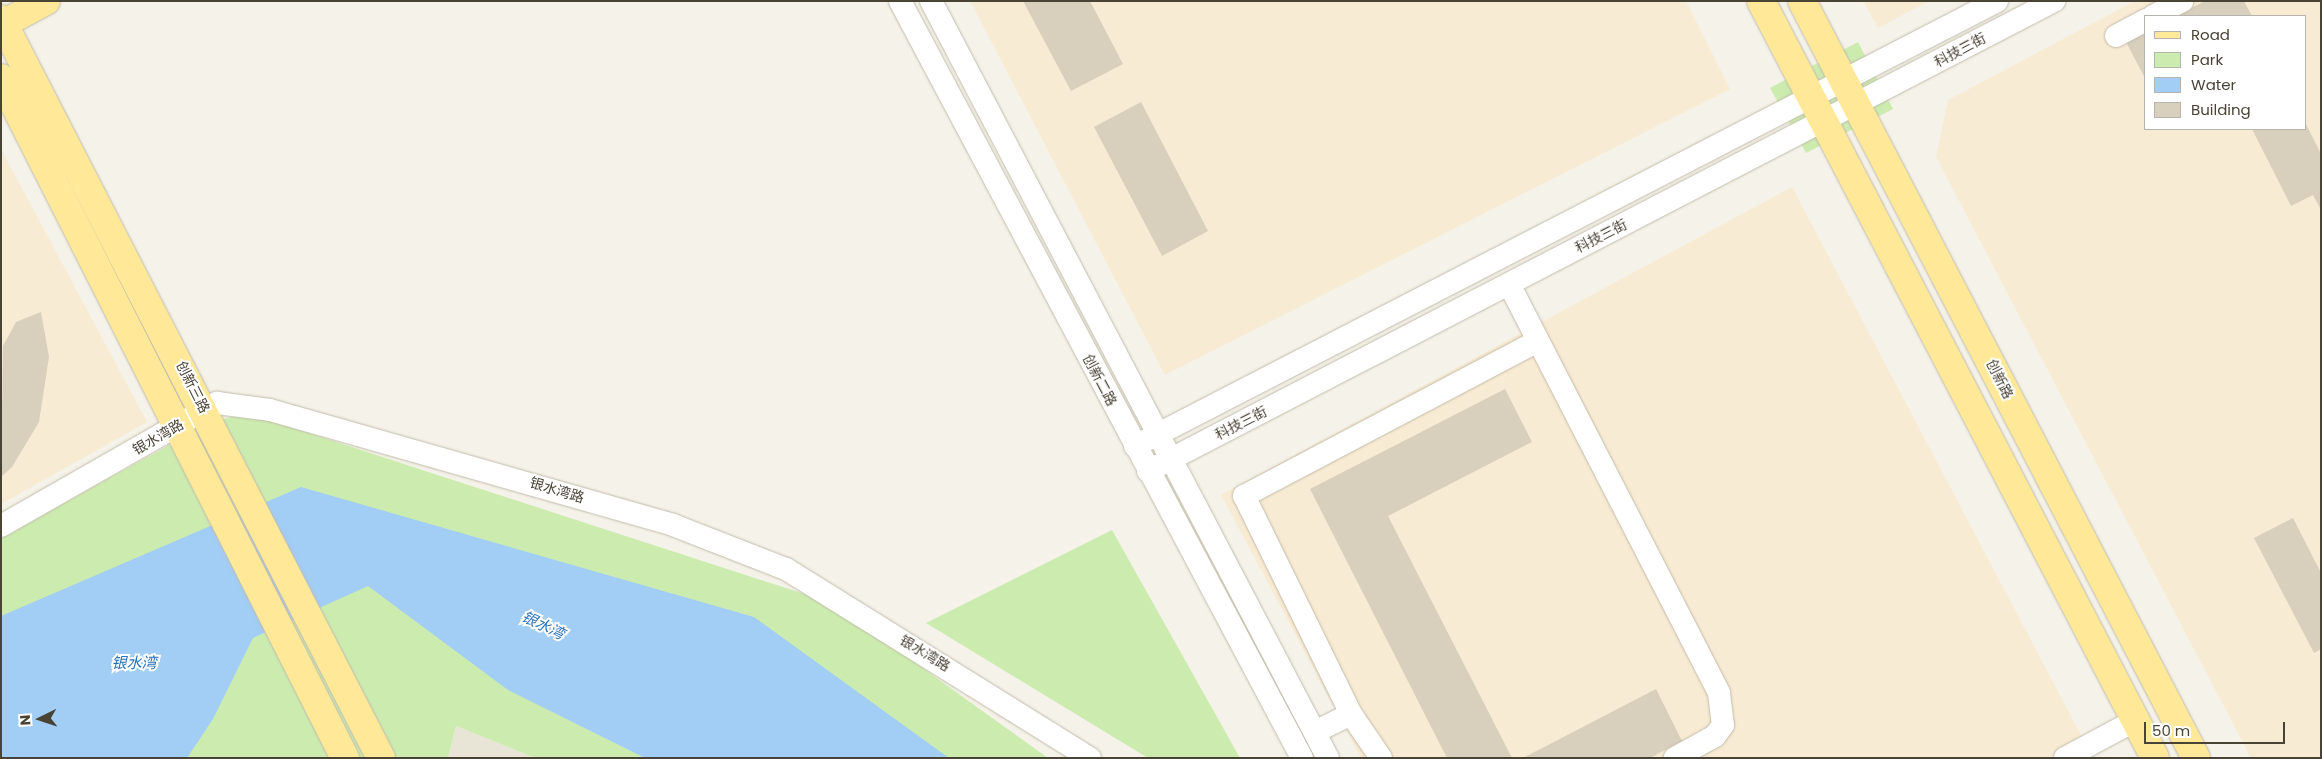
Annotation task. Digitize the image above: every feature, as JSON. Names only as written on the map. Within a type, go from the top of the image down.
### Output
[{"type":"main road","points":[[2,22],[46,1]]},
{"type":"main road","points":[[1761,1],[2155,758]]},
{"type":"main road","name":"创新路","points":[[1802,1],[2196,758]]},
{"type":"main road","name":"创新三路","points":[[2,22],[205,410],[381,758]]},
{"type":"main road","points":[[1,78],[200,468],[344,758]]},
{"type":"street","name":"创新二路","points":[[900,1],[1302,758]]},
{"type":"street","name":"创新二路","points":[[931,1],[1328,758]]},
{"type":"street","name":"科技三街","points":[[1148,471],[1509,284],[1817,109],[1844,80],[1997,1]]},
{"type":"street","name":"科技三街","points":[[1135,446],[1817,109],[1856,104],[2054,1]]},
{"type":"street","points":[[2155,15],[2182,1]]},
{"type":"street","points":[[2116,36],[2144,21]]},
{"type":"street","points":[[1509,284],[1718,692],[1723,725],[1715,736],[1675,758]]},
{"type":"street","points":[[1381,758],[1351,714],[1244,496],[1538,341]]},
{"type":"street","name":"银水湾路","points":[[1,526],[217,403],[270,410],[460,461],[673,525],[786,569],[1090,758]]},
{"type":"street","points":[[1315,732],[1351,714]]},
{"type":"street","points":[[2065,758],[2136,720]]},
{"type":"shaded area","points":[[970,1],[1686,1],[1730,89],[1165,375]]},
{"type":"shaded area","points":[[1863,1],[1929,1],[1878,28]]},
{"type":"shaded area","points":[[2135,1],[2321,1],[2321,758],[2251,758],[1936,157],[1948,100]]},
{"type":"shaded area","points":[[1,149],[147,422],[1,504]]},
{"type":"shaded area","points":[[1792,187],[2093,758],[1361,758],[1221,495]]},
{"type":"shaded area","points":[[456,726],[535,758],[448,758]]},
{"type":"green space","points":[[1858,42],[1893,109],[1806,153],[1770,88]]},
{"type":"green space","points":[[247,413],[832,603],[1048,758],[535,758],[456,726],[448,758],[1,758],[1,538],[211,422]]},
{"type":"green space","points":[[1112,530],[1240,758],[1148,758],[926,623]]},
{"type":"water","name":"银水湾","points":[[301,487],[754,617],[949,758],[645,758],[508,690],[368,586],[253,638],[213,719],[187,758],[1,758],[1,616]]},
{"type":"building","points":[[1023,1],[1090,1],[1123,64],[1071,91]]},
{"type":"building","points":[[2205,1],[2244,1],[2251,15],[2178,15]]},
{"type":"building","points":[[2144,33],[2144,76],[2126,42]]},
{"type":"building","points":[[1141,102],[1208,231],[1162,256],[1094,127]]},
{"type":"building","points":[[2307,126],[2321,154],[2321,210],[2313,195],[2291,206],[2253,130],[2307,130]]},
{"type":"building","points":[[41,312],[49,357],[39,422],[12,467],[1,477],[3,346],[16,322]]},
{"type":"building","points":[[1505,389],[1532,442],[1388,516],[1512,758],[1447,758],[1310,489]]},
{"type":"building","points":[[2293,518],[2321,573],[2321,649],[2314,653],[2254,538]]},
{"type":"building","points":[[1656,689],[1682,741],[1650,758],[1523,758]]}]
